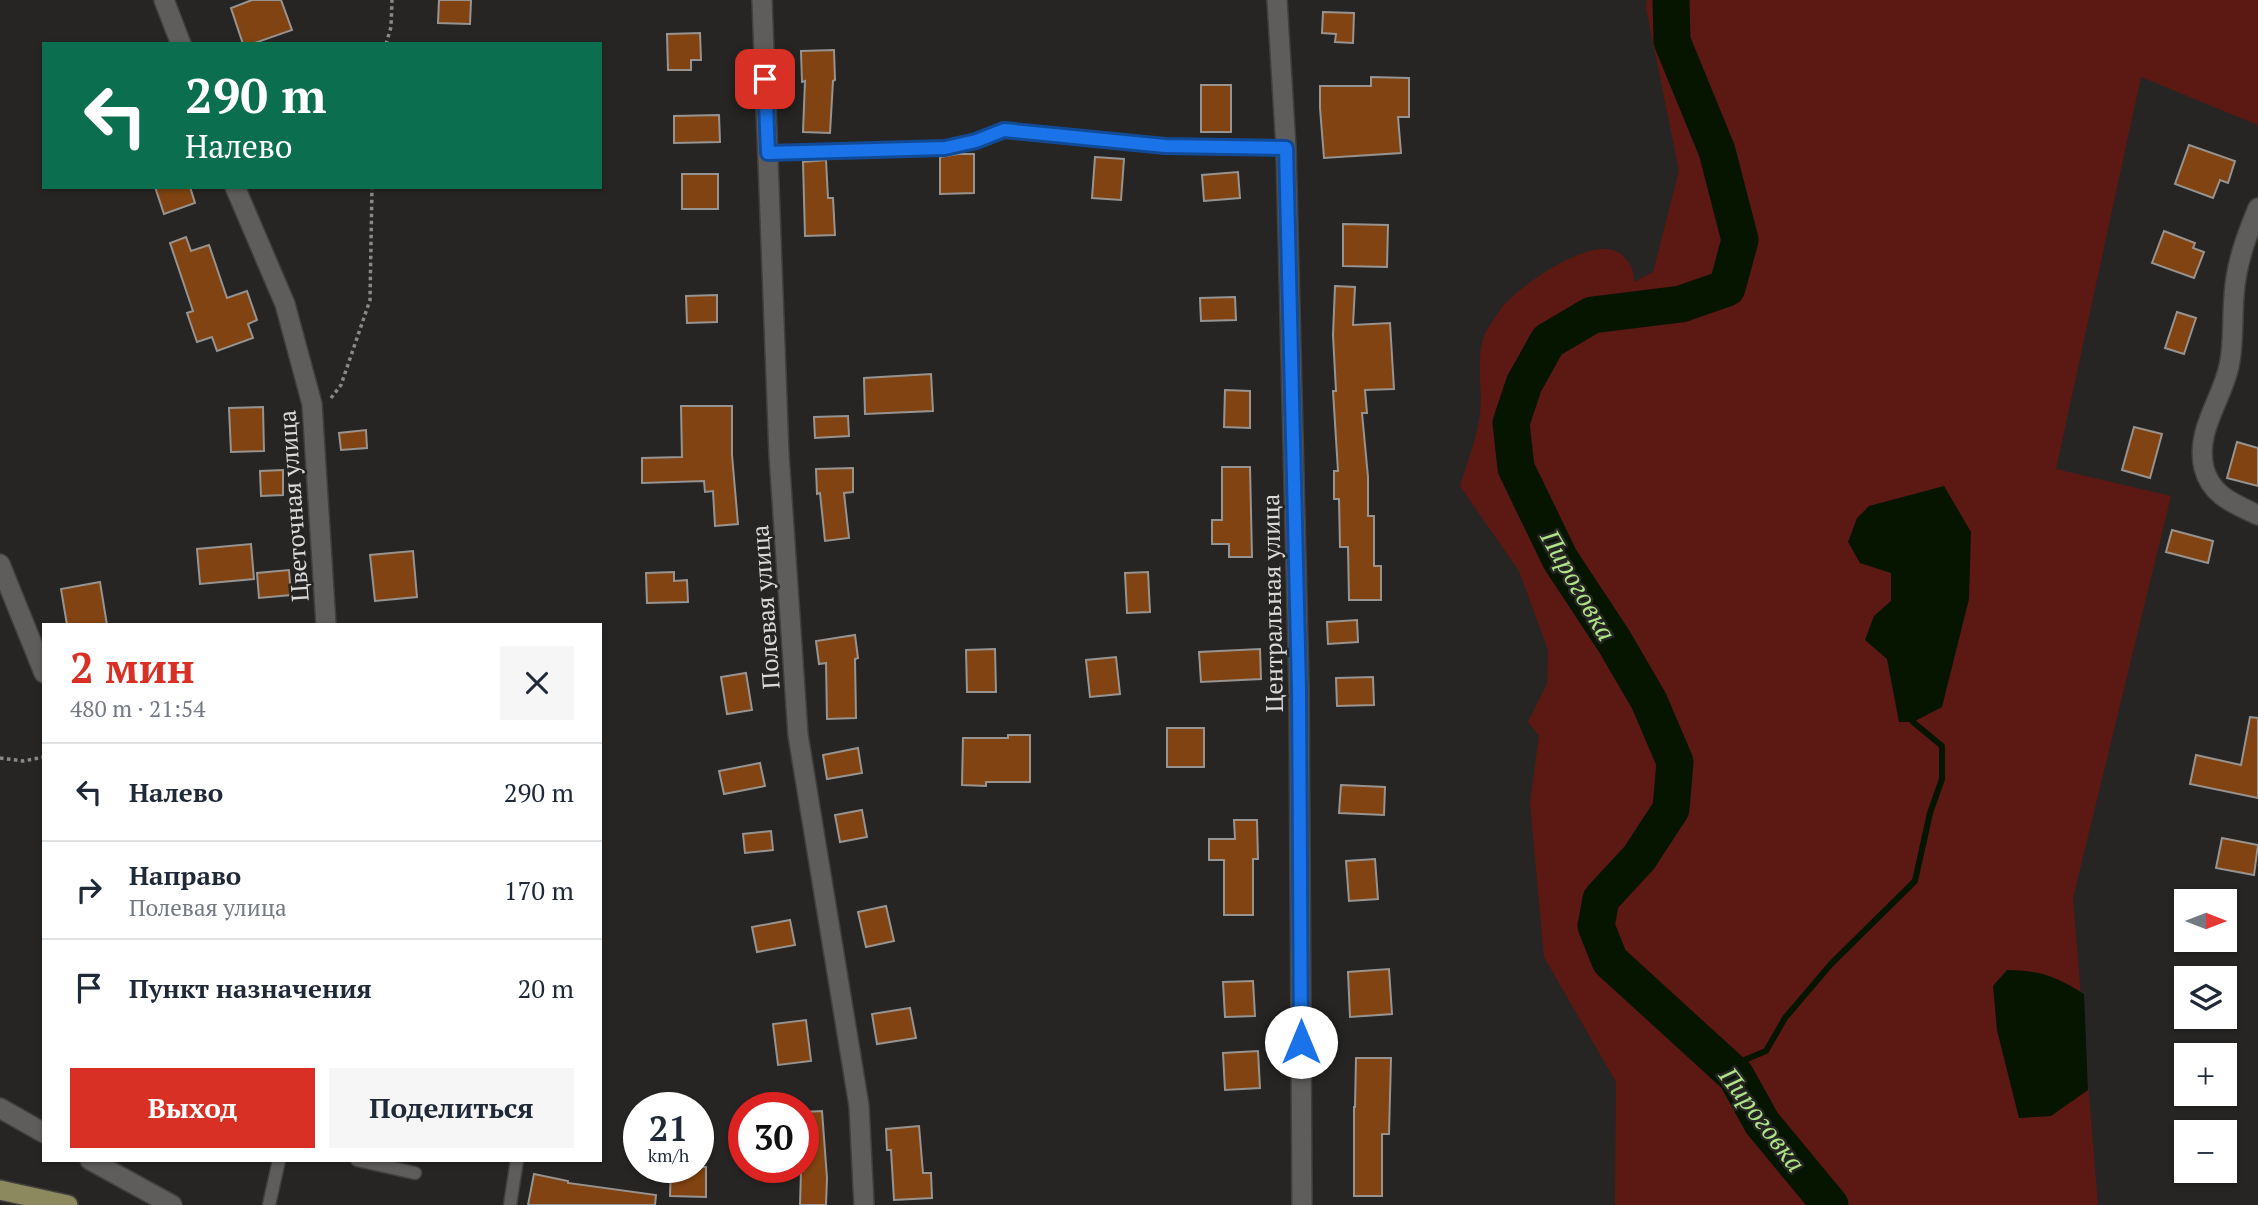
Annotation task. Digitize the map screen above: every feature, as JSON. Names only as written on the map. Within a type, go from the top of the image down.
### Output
[{"type":"main road","points":[[0,1189],[68,1205]]},
{"type":"street","points":[[164,0],[180,42]]},
{"type":"street","name":"Полевая улица","points":[[762,0],[779,455],[799,735],[859,1107],[864,1205]]},
{"type":"street","name":"Центральная улица","points":[[1277,0],[1286,148],[1299,688],[1302,1205]]},
{"type":"street","name":"Цветочная улица","points":[[236,189],[285,304],[312,404],[326,623]]},
{"type":"street","points":[[2258,208],[2241,251],[2234,294],[2230,365],[2203,437],[2202,453],[2205,471],[2221,497],[2258,515]]},
{"type":"street","points":[[0,564],[42,668]]},
{"type":"street","points":[[0,1108],[42,1132]]},
{"type":"street","points":[[94,1162],[172,1205]]},
{"type":"street","points":[[0,1195],[10,1205]]},
{"type":"lane","points":[[768,153],[945,148],[976,141],[1004,130],[1165,146],[1286,148]]},
{"type":"lane","points":[[269,1205],[279,1162]]},
{"type":"lane","points":[[366,1162],[415,1173]]},
{"type":"lane","points":[[510,1205],[517,1162]]},
{"type":"path","points":[[387,42],[391,27],[392,0]]},
{"type":"path","points":[[312,421],[341,385],[370,300],[372,189]]},
{"type":"path","points":[[0,758],[23,761],[42,757]]},
{"type":"shaded area","points":[[1647,0],[2258,0],[2258,125],[2141,77],[2056,469],[2171,496],[2073,898],[2098,1205],[1615,1205],[1616,1082],[1544,957],[1530,803],[1539,736],[1528,722],[1547,684],[1548,650],[1519,571],[1460,486],[1480,414],[1482,344],[1502,307],[1526,286],[1561,263],[1598,249],[1613,250],[1625,258],[1632,269],[1634,282],[1653,272],[1679,171],[1646,8]]},
{"type":"shaded area","points":[[1944,486],[1971,532],[1969,599],[1942,707],[1913,722],[1899,722],[1887,659],[1865,640],[1874,616],[1891,601],[1891,573],[1860,563],[1848,542],[1857,518],[1869,506]]},
{"type":"shaded area","points":[[2007,970],[2029,971],[2048,976],[2084,994],[2088,1090],[2051,1116],[2019,1118],[1997,1030],[1993,986]]},
{"type":"building","points":[[252,0],[281,0],[292,30],[258,42],[242,42],[231,8]]},
{"type":"building","points":[[439,0],[471,0],[470,24],[438,23]]},
{"type":"building","points":[[1323,12],[1354,13],[1353,43],[1335,42],[1336,34],[1322,33]]},
{"type":"building","points":[[700,33],[701,60],[691,60],[691,70],[668,70],[667,34]]},
{"type":"building","points":[[834,50],[835,80],[830,133],[803,132],[805,81],[802,82],[801,51]]},
{"type":"building","points":[[1371,77],[1409,78],[1409,117],[1398,117],[1401,153],[1324,158],[1320,86],[1371,86]]},
{"type":"building","points":[[1201,85],[1231,85],[1231,132],[1201,132]]},
{"type":"building","points":[[719,115],[720,142],[674,143],[674,116]]},
{"type":"building","points":[[2189,145],[2235,161],[2228,183],[2220,180],[2213,198],[2175,184]]},
{"type":"building","points":[[974,154],[974,193],[940,194],[940,157]]},
{"type":"building","points":[[1095,157],[1124,159],[1121,200],[1092,198]]},
{"type":"building","points":[[826,160],[828,198],[833,198],[835,235],[805,236],[803,162]]},
{"type":"building","points":[[1238,172],[1240,198],[1204,201],[1202,175]]},
{"type":"building","points":[[682,174],[718,174],[718,209],[682,209]]},
{"type":"building","points":[[156,189],[191,189],[195,203],[164,214]]},
{"type":"building","points":[[1343,224],[1388,225],[1387,267],[1343,266]]},
{"type":"building","points":[[2164,231],[2195,243],[2193,248],[2204,252],[2194,278],[2152,263]]},
{"type":"building","points":[[186,237],[191,251],[209,245],[227,298],[247,291],[257,320],[248,324],[253,338],[217,351],[212,337],[197,342],[187,313],[193,311],[170,243]]},
{"type":"building","points":[[1335,286],[1355,287],[1353,325],[1390,323],[1394,389],[1365,390],[1367,413],[1362,413],[1368,477],[1368,516],[1374,516],[1374,566],[1381,566],[1381,600],[1349,600],[1348,547],[1340,547],[1339,499],[1334,499],[1334,471],[1338,471],[1333,391],[1336,391],[1333,335]]},
{"type":"building","points":[[717,295],[717,322],[687,323],[686,296]]},
{"type":"building","points":[[1235,297],[1236,320],[1201,321],[1200,298]]},
{"type":"building","points":[[2177,312],[2196,318],[2184,354],[2165,348]]},
{"type":"building","points":[[931,374],[933,411],[865,414],[864,378]]},
{"type":"building","points":[[1225,390],[1250,391],[1250,428],[1224,427]]},
{"type":"building","points":[[681,406],[732,406],[732,455],[738,524],[715,526],[713,491],[705,492],[704,481],[642,483],[642,458],[682,457]]},
{"type":"building","points":[[263,407],[264,451],[231,452],[229,408]]},
{"type":"building","points":[[848,416],[849,436],[815,438],[814,417]]},
{"type":"building","points":[[2134,427],[2162,434],[2150,478],[2122,470]]},
{"type":"building","points":[[366,430],[367,448],[341,450],[339,433]]},
{"type":"building","points":[[2237,442],[2258,448],[2258,486],[2227,478]]},
{"type":"building","points":[[1222,467],[1250,467],[1252,557],[1229,557],[1229,544],[1212,544],[1212,520],[1222,520]]},
{"type":"building","points":[[853,468],[853,492],[844,493],[849,538],[825,541],[820,493],[817,494],[816,469]]},
{"type":"building","points":[[283,470],[283,495],[261,496],[260,471]]},
{"type":"building","points":[[2172,530],[2213,541],[2208,563],[2166,552]]},
{"type":"building","points":[[251,544],[254,579],[200,584],[197,549]]},
{"type":"building","points":[[413,551],[417,597],[375,601],[370,555]]},
{"type":"building","points":[[289,570],[291,595],[259,598],[257,573]]},
{"type":"building","points":[[674,572],[674,581],[687,580],[688,602],[647,603],[646,573]]},
{"type":"building","points":[[1148,572],[1150,612],[1127,613],[1125,573]]},
{"type":"building","points":[[100,582],[107,623],[67,623],[61,589]]},
{"type":"building","points":[[1357,620],[1358,642],[1328,644],[1327,622]]},
{"type":"building","points":[[855,635],[858,658],[855,659],[856,718],[827,719],[826,663],[819,664],[816,641]]},
{"type":"building","points":[[995,649],[996,692],[967,692],[966,650]]},
{"type":"building","points":[[1260,649],[1261,679],[1201,682],[1199,652]]},
{"type":"building","points":[[1116,657],[1120,694],[1090,697],[1086,660]]},
{"type":"building","points":[[746,673],[752,710],[727,714],[721,677]]},
{"type":"building","points":[[1373,677],[1374,705],[1337,706],[1336,678]]},
{"type":"building","points":[[2250,717],[2258,718],[2258,798],[2190,784],[2196,755],[2241,765]]},
{"type":"building","points":[[1167,728],[1204,728],[1204,767],[1167,767]]},
{"type":"building","points":[[1008,735],[1030,735],[1030,782],[962,785],[963,738],[1008,738]]},
{"type":"building","points":[[858,748],[862,773],[827,779],[823,755]]},
{"type":"building","points":[[760,763],[765,786],[724,794],[719,771]]},
{"type":"building","points":[[1341,785],[1385,787],[1384,815],[1339,813]]},
{"type":"building","points":[[862,810],[867,837],[840,842],[835,815]]},
{"type":"building","points":[[1234,820],[1257,820],[1258,859],[1253,859],[1253,915],[1224,915],[1224,860],[1209,860],[1209,839],[1235,839]]},
{"type":"building","points":[[771,831],[773,850],[745,853],[743,834]]},
{"type":"building","points":[[2222,838],[2258,845],[2254,875],[2216,868]]},
{"type":"building","points":[[1375,859],[1378,899],[1349,901],[1346,861]]},
{"type":"building","points":[[886,906],[894,941],[866,947],[858,912]]},
{"type":"building","points":[[790,920],[795,945],[757,952],[752,927]]},
{"type":"building","points":[[1389,969],[1392,1014],[1350,1017],[1348,972]]},
{"type":"building","points":[[1253,981],[1255,1016],[1225,1017],[1223,982]]},
{"type":"building","points":[[910,1008],[916,1038],[877,1044],[872,1014]]},
{"type":"building","points":[[806,1020],[811,1061],[778,1065],[773,1024]]},
{"type":"building","points":[[1258,1051],[1260,1088],[1225,1090],[1223,1053]]},
{"type":"building","points":[[1356,1058],[1391,1058],[1389,1134],[1382,1134],[1382,1196],[1354,1196]]},
{"type":"building","points":[[819,1111],[822,1111],[827,1178],[826,1205],[800,1205],[801,1183],[819,1183]]},
{"type":"building","points":[[919,1126],[923,1173],[931,1173],[932,1198],[894,1200],[891,1150],[887,1150],[886,1129]]},
{"type":"building","points":[[534,1174],[568,1183],[656,1195],[655,1205],[528,1205]]},
{"type":"building","points":[[670,1183],[706,1183],[706,1197],[670,1196]]},
{"type":"waterway","name":"Пироговка","points":[[1671,0],[1672,41],[1717,151],[1740,240],[1727,288],[1681,304],[1592,315],[1548,341],[1524,384],[1511,423],[1516,468],[1560,559],[1614,641],[1649,701],[1675,762],[1671,809],[1639,858],[1601,899],[1596,926],[1610,961],[1736,1076],[1762,1123],[1830,1205]]},
{"type":"waterway","points":[[1736,1076],[1742,1061],[1766,1051],[1785,1018],[1831,964],[1915,881],[1930,813],[1942,779],[1942,746],[1913,722]]},
{"type":"route","points":[[765,79],[768,153],[945,148],[976,141],[1004,130],[1165,146],[1286,148],[1299,688],[1301,1042]]}]
